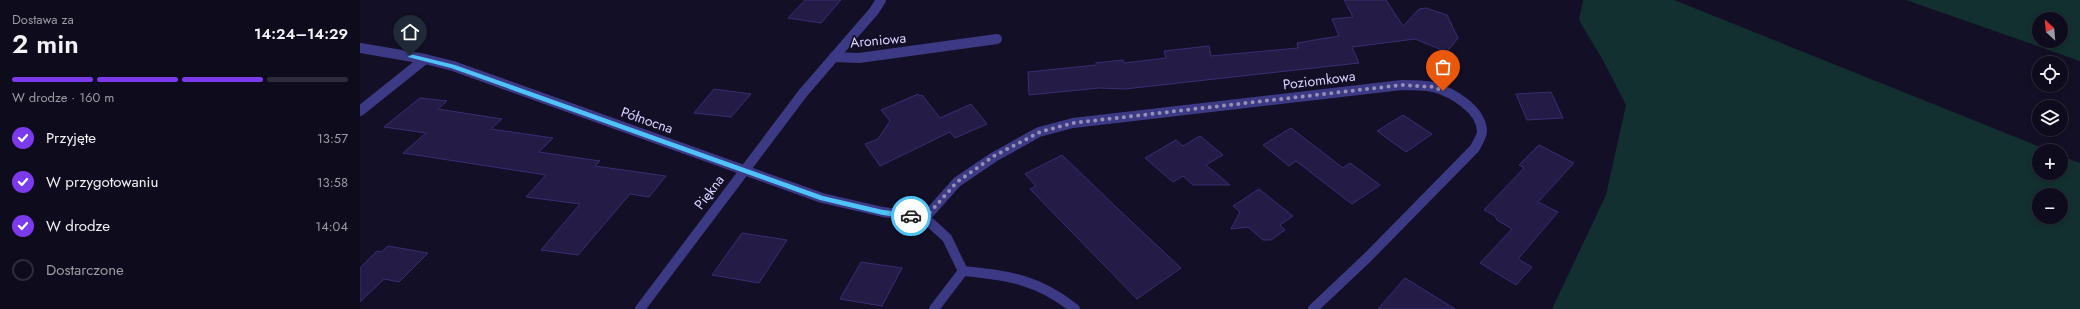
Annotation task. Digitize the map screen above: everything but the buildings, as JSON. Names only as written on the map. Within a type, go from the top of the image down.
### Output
[{"type":"street","name":"Aroniowa","points":[[834,57],[852,34],[874,11],[881,0]]},
{"type":"street","name":"Aroniowa","points":[[834,57],[859,58],[997,39]]},
{"type":"street","name":"Północna","points":[[360,48],[425,59],[453,66],[822,198],[883,212],[925,218]]},
{"type":"street","name":"Piękna","points":[[640,309],[744,169],[834,57]]},
{"type":"street","points":[[360,111],[425,59]]},
{"type":"street","name":"Poziomkowa","points":[[925,218],[957,182],[994,156],[1040,132],[1073,123],[1402,85],[1434,87],[1452,95],[1466,104],[1480,122],[1482,133],[1475,148],[1369,256],[1313,309]]},
{"type":"street","points":[[925,218],[947,238],[963,271]]},
{"type":"street","points":[[934,309],[963,271]]},
{"type":"street","points":[[963,271],[1008,275],[1034,283],[1065,300],[1075,309]]},
{"type":"green space","points":[[1583,0],[1674,0],[2033,144],[2032,180],[2068,180],[2068,159],[2080,163],[2080,309],[1552,309],[1606,195],[1626,105],[1605,64],[1579,20]]},
{"type":"green space","points":[[1906,0],[2080,0],[2080,61],[2043,48],[2068,48],[2068,12],[2032,12],[2032,44]]},
{"type":"way so far","points":[[911,216],[925,218],[957,182],[994,156],[1040,132],[1073,123],[1402,85],[1434,87],[1443,91]]},
{"type":"route","points":[[410,56],[453,66],[822,198],[883,212],[911,216]]}]
